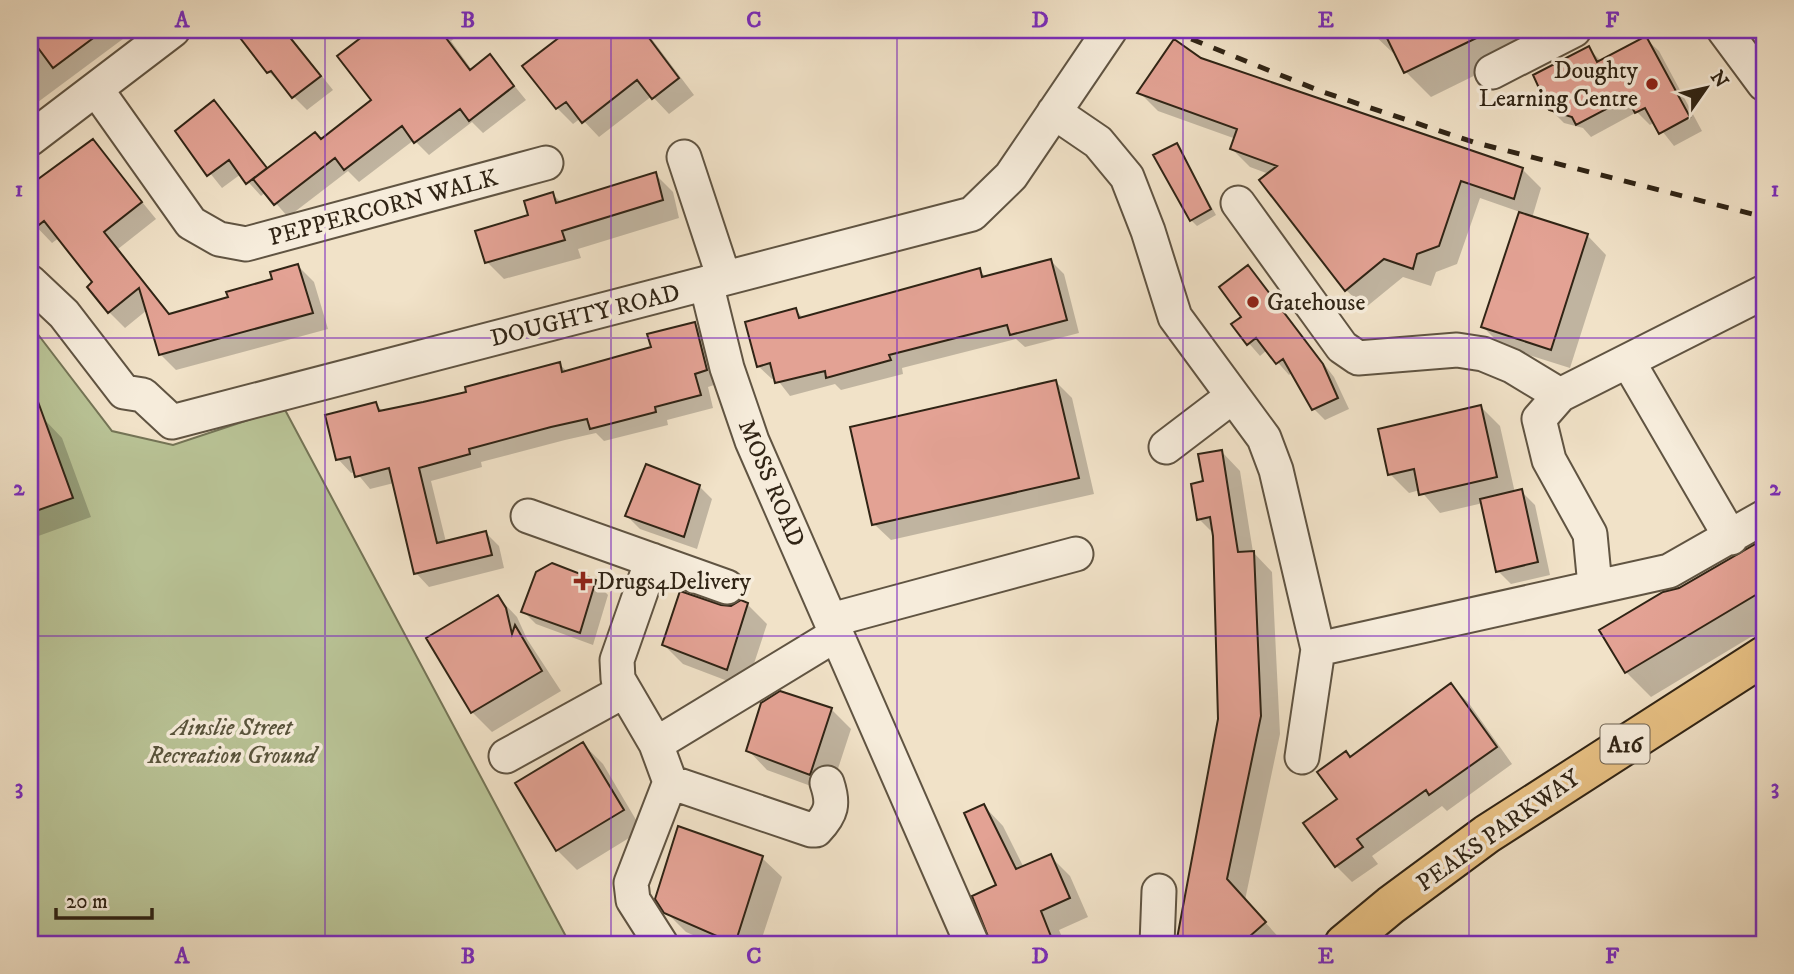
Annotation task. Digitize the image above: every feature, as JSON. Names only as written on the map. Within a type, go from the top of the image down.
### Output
[{"type":"highway","name":"PEAKS PARKWAY","points":[[1345,944],[1391,905],[1487,834],[1764,656]]},
{"type":"street","points":[[30,139],[173,30]]},
{"type":"street","name":"DOUGHTY ROAD","points":[[30,282],[64,314],[124,392],[143,395],[172,422],[972,214],[1011,176],[1110,30]]},
{"type":"street","points":[[1492,72],[1574,30]]},
{"type":"street","points":[[1724,30],[1764,84]]},
{"type":"street","name":"PEPPERCORN WALK","points":[[96,89],[191,223],[219,239],[246,244],[547,163]]},
{"type":"street","points":[[1054,112],[1098,142],[1127,177],[1148,230],[1175,317],[1264,438],[1276,470],[1318,649],[1302,757]]},
{"type":"street","name":"MOSS ROAD","points":[[684,157],[715,280],[727,368],[752,441],[972,944]]},
{"type":"street","points":[[1238,204],[1342,348],[1358,358],[1457,350],[1483,354],[1512,366],[1560,395]]},
{"type":"street","points":[[1595,586],[1590,534],[1549,460],[1539,419],[1560,395],[1629,363],[1764,292]]},
{"type":"street","points":[[1629,363],[1731,538]]},
{"type":"street","points":[[1166,447],[1233,396]]},
{"type":"street","points":[[528,516],[727,587]]},
{"type":"street","points":[[1318,649],[1545,601],[1595,586],[1669,571],[1764,517]]},
{"type":"street","points":[[656,744],[834,627],[1076,554]]},
{"type":"street","points":[[652,560],[617,660],[618,679],[656,744],[670,782],[631,883],[633,900],[660,944]]},
{"type":"street","points":[[506,755],[624,691]]},
{"type":"street","points":[[670,782],[811,830],[817,830],[828,817],[833,802],[827,783]]},
{"type":"street","points":[[1157,944],[1160,891]]},
{"type":"green space","name":"Ainslie Street Recreation Ground","points":[[30,324],[112,431],[173,445],[284,408],[570,944],[30,944]]},
{"type":"building","points":[[30,30],[104,30],[53,68],[30,37]]},
{"type":"building","points":[[234,30],[284,30],[321,76],[292,98],[271,71],[267,73]]},
{"type":"building","points":[[371,30],[440,30],[470,70],[490,54],[514,86],[469,121],[460,109],[414,143],[402,126],[344,170],[335,158],[274,205],[253,179],[315,132],[321,139],[371,100],[337,56]]},
{"type":"building","points":[[569,30],[643,30],[679,78],[652,99],[637,80],[582,123],[566,102],[556,109],[522,66]]},
{"type":"building","points":[[1383,30],[1493,30],[1404,73]]},
{"type":"building","points":[[1646,36],[1690,117],[1659,134],[1645,108],[1635,113],[1627,98],[1576,125],[1572,117],[1549,110],[1533,75],[1589,46],[1597,62]]},
{"type":"building","points":[[1174,39],[1201,58],[1523,168],[1514,199],[1461,181],[1439,246],[1417,254],[1413,269],[1384,259],[1345,291],[1259,180],[1277,166],[1230,149],[1237,129],[1137,93]]},
{"type":"building","points":[[214,100],[267,168],[246,184],[229,160],[207,176],[175,131]]},
{"type":"building","points":[[93,139],[142,202],[104,232],[169,314],[228,297],[226,292],[272,279],[270,272],[298,264],[313,313],[159,355],[139,288],[108,313],[87,287],[92,282],[44,221],[30,232],[30,185]]},
{"type":"building","points":[[1177,143],[1211,209],[1190,221],[1153,155]]},
{"type":"building","points":[[656,172],[663,200],[562,231],[565,240],[485,263],[475,231],[528,215],[524,201],[553,192],[556,203]]},
{"type":"building","points":[[1519,212],[1588,234],[1551,350],[1481,327]]},
{"type":"building","points":[[1051,259],[1067,320],[1010,335],[1007,325],[889,355],[891,360],[826,378],[825,371],[775,383],[770,363],[757,367],[745,322],[796,308],[799,318],[980,268],[982,277]]},
{"type":"building","name":"Gatehouse","points":[[1248,265],[1323,364],[1338,398],[1312,410],[1283,359],[1276,364],[1256,338],[1247,345],[1231,324],[1241,317],[1219,287]]},
{"type":"building","points":[[695,322],[707,370],[695,374],[701,395],[655,407],[656,412],[590,429],[587,419],[551,427],[469,449],[470,454],[419,468],[437,543],[486,531],[492,555],[414,574],[389,468],[355,477],[350,457],[336,460],[325,415],[376,402],[379,411],[423,402],[466,392],[465,387],[560,362],[562,372],[651,347],[647,334]]},
{"type":"building","points":[[1056,380],[1079,478],[872,525],[850,427]]},
{"type":"building","points":[[33,388],[73,498],[30,513],[30,389]]},
{"type":"building","points":[[1481,405],[1497,477],[1419,495],[1414,469],[1388,475],[1378,429]]},
{"type":"building","points":[[1222,450],[1238,552],[1254,551],[1261,716],[1227,879],[1266,922],[1241,944],[1176,944],[1218,719],[1213,536],[1210,517],[1197,520],[1191,484],[1203,481],[1198,454]]},
{"type":"building","points":[[646,464],[700,485],[684,537],[625,516]]},
{"type":"building","points":[[1522,489],[1538,562],[1496,572],[1480,499]]},
{"type":"building","points":[[1764,539],[1764,590],[1625,673],[1599,630],[1663,592],[1679,588]]},
{"type":"building","points":[[552,563],[596,580],[580,633],[521,612],[536,572]]},
{"type":"building","points":[[680,591],[721,605],[731,606],[741,600],[748,603],[727,670],[662,645]]},
{"type":"building","points":[[498,595],[506,608],[512,634],[515,625],[542,671],[471,713],[426,638]]},
{"type":"building","points":[[1451,683],[1497,747],[1429,795],[1426,790],[1357,839],[1363,847],[1335,867],[1303,823],[1337,799],[1317,772],[1346,751],[1350,757]]},
{"type":"building","points":[[780,691],[832,708],[810,775],[746,751],[761,703]]},
{"type":"building","points":[[583,742],[624,810],[556,851],[515,783]]},
{"type":"building","points":[[984,804],[1016,869],[1051,854],[1070,898],[1041,911],[1054,944],[991,944],[972,896],[996,885],[964,813]]},
{"type":"building","points":[[678,826],[763,856],[735,944],[664,913],[655,899]]},
{"type":"railway","points":[[1169,30],[1320,91],[1473,142],[1764,217]]},
{"type":"place","name":"Doughty Learning Centre","points":[[1652,84]]},
{"type":"place","name":"Gatehouse","points":[[1253,302]]},
{"type":"place","name":"Drugs4Delivery","points":[[583,581]]}]
